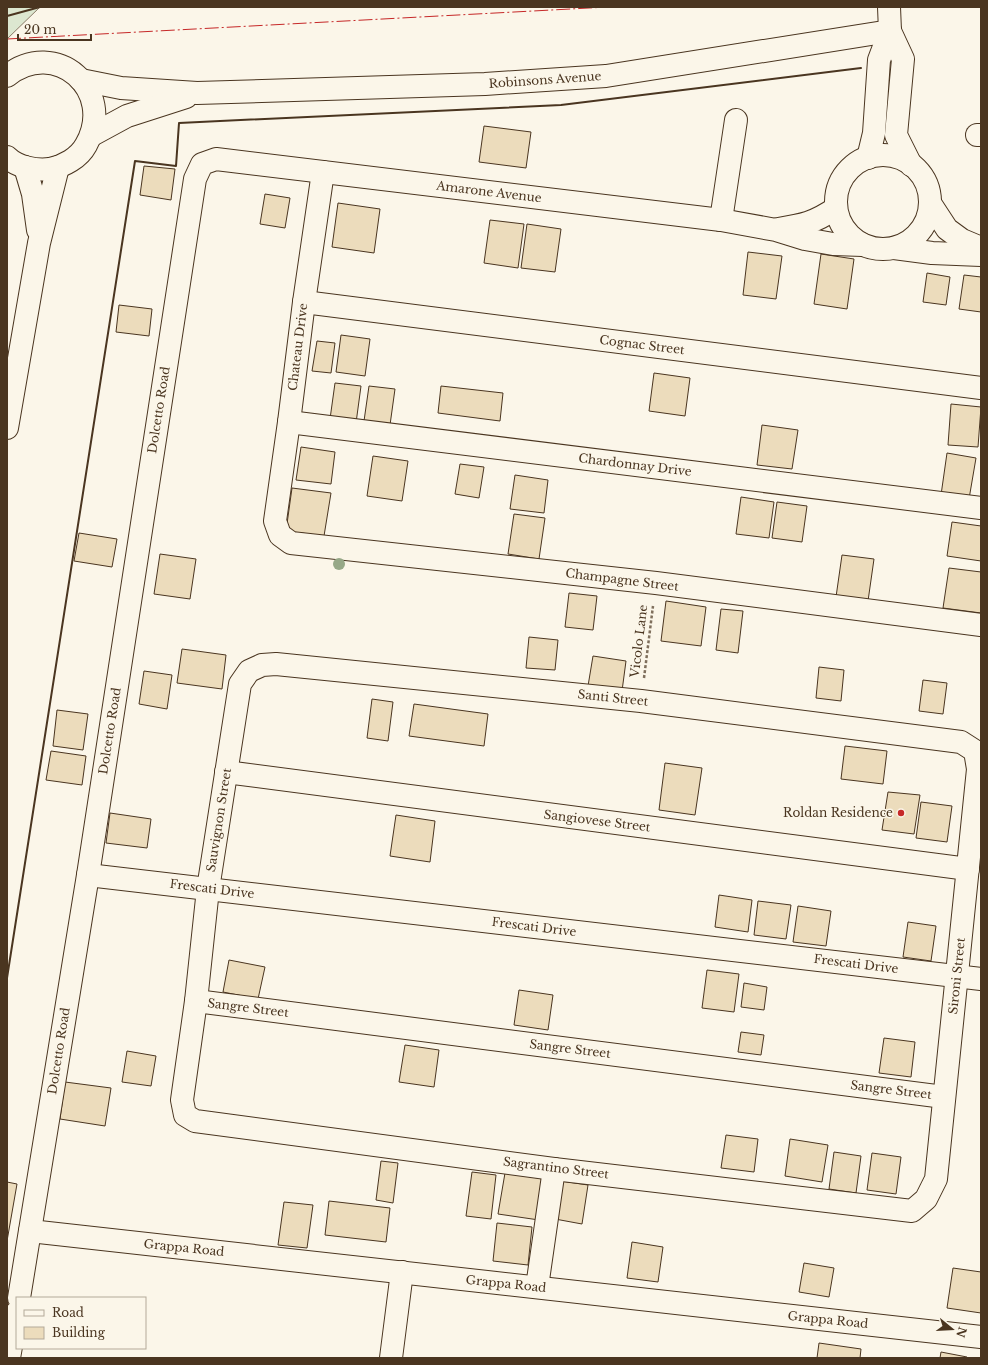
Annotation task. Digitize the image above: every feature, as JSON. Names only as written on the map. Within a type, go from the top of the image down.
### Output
[{"type":"street","name":"Robinsons Avenue","points":[[81,80],[121,88],[197,93],[485,84],[606,76],[889,16]]},
{"type":"street","points":[[868,158],[874,133],[879,60],[889,16]]},
{"type":"street","points":[[889,16],[903,59],[896,135],[911,165]]},
{"type":"street","points":[[7,76],[16,69],[33,63],[50,63],[67,69],[81,80],[90,91],[94,105],[95,120],[92,135],[84,149],[73,160],[58,167],[42,170],[16,162]]},
{"type":"street","name":"Robinsons Avenue","points":[[92,135],[127,116],[197,93]]},
{"type":"street","points":[[721,220],[736,120]]},
{"type":"street","points":[[894,248],[908,242],[919,232],[927,219],[930,203],[928,189],[921,175],[911,165],[898,158],[882,155],[868,158],[854,165],[843,178],[837,192],[836,208],[841,224],[850,236],[863,245],[878,249],[894,248],[932,253],[981,255]]},
{"type":"street","name":"Amarone Avenue","points":[[202,164],[216,158],[721,220],[776,230],[805,239],[833,244],[863,245]]},
{"type":"street","points":[[16,162],[33,194],[39,243]]},
{"type":"street","name":"Dolcetto Road","points":[[19,1297],[88,875],[195,179],[202,164]]},
{"type":"street","points":[[7,428],[39,243],[58,167]]},
{"type":"street","name":"Chateau Drive","points":[[275,521],[323,172]]},
{"type":"street","points":[[930,203],[948,230],[962,240],[981,248]]},
{"type":"street","name":"Amarone Avenue","points":[[776,230],[803,226],[822,218],[836,208]]},
{"type":"street","name":"Cognac Street","points":[[304,302],[981,388]]},
{"type":"street","name":"Chardonnay Drive","points":[[289,422],[981,508]]},
{"type":"street","name":"Champagne Street","points":[[275,521],[280,536],[292,543],[656,583],[981,625]]},
{"type":"street","name":"Santi Street","points":[[249,671],[262,665],[276,664],[641,701],[961,742],[975,751]]},
{"type":"street","name":"Sauvignon Street","points":[[185,1115],[182,1100],[196,1001],[208,889],[240,684],[249,671]]},
{"type":"street","name":"Sironi Street","points":[[926,1199],[936,1179],[978,770],[975,751]]},
{"type":"street","name":"Sangiovese Street","points":[[226,772],[968,869]]},
{"type":"street","name":"Frescati Drive","points":[[88,875],[981,979]]},
{"type":"street","name":"Sangre Street","points":[[196,1001],[944,1097]]},
{"type":"street","name":"Sagrantino Street","points":[[185,1115],[195,1121],[554,1168],[912,1210],[926,1199]]},
{"type":"street","points":[[537,1287],[554,1168]]},
{"type":"street","name":"Grappa Road","points":[[30,1231],[981,1337]]},
{"type":"street","points":[[391,1358],[402,1272]]},
{"type":"street","points":[[9,1358],[16,1318]]},
{"type":"path","name":"Vicolo Lane","points":[[641,701],[656,583]]},
{"type":"green space","points":[[7,7],[40,7],[7,39]]},
{"type":"building","points":[[484,126],[531,132],[526,168],[479,162]]},
{"type":"building","points":[[144,166],[175,169],[171,200],[140,195]]},
{"type":"building","points":[[265,194],[290,198],[285,228],[260,224]]},
{"type":"building","points":[[338,203],[380,209],[374,253],[332,247]]},
{"type":"building","points":[[490,220],[524,224],[518,268],[484,263]]},
{"type":"building","points":[[527,224],[561,229],[555,272],[521,268]]},
{"type":"building","points":[[748,252],[782,256],[776,299],[743,295]]},
{"type":"building","points":[[821,254],[854,259],[847,309],[814,304]]},
{"type":"building","points":[[927,273],[950,277],[946,305],[923,302]]},
{"type":"building","points":[[964,275],[981,277],[981,312],[959,309]]},
{"type":"building","points":[[119,305],[152,309],[149,336],[116,332]]},
{"type":"building","points":[[341,335],[370,339],[365,376],[336,372]]},
{"type":"building","points":[[317,341],[335,343],[331,373],[312,371]]},
{"type":"building","points":[[654,373],[690,378],[685,416],[649,411]]},
{"type":"building","points":[[335,383],[361,386],[356,423],[330,419]]},
{"type":"building","points":[[369,386],[395,389],[390,425],[364,421]]},
{"type":"building","points":[[441,386],[503,393],[500,421],[438,413]]},
{"type":"building","points":[[951,404],[981,407],[978,447],[948,445]]},
{"type":"building","points":[[762,425],[798,430],[792,469],[757,465]]},
{"type":"building","points":[[301,447],[335,452],[331,484],[296,480]]},
{"type":"building","points":[[947,453],[976,458],[969,499],[941,495]]},
{"type":"building","points":[[373,456],[408,461],[402,501],[367,496]]},
{"type":"building","points":[[460,464],[484,467],[479,498],[455,494]]},
{"type":"building","points":[[515,475],[548,480],[544,513],[510,509]]},
{"type":"building","points":[[292,488],[331,493],[324,536],[286,531]]},
{"type":"building","points":[[741,497],[774,502],[769,538],[736,534]]},
{"type":"building","points":[[777,502],[807,506],[802,542],[772,538]]},
{"type":"building","points":[[514,514],[545,518],[539,559],[508,554]]},
{"type":"building","points":[[952,522],[981,526],[981,561],[947,556]]},
{"type":"building","points":[[79,533],[117,539],[112,567],[74,561]]},
{"type":"building","points":[[160,554],[196,559],[190,599],[154,594]]},
{"type":"building","points":[[842,555],[874,559],[868,601],[836,597]]},
{"type":"building","points":[[949,568],[981,572],[981,613],[943,608]]},
{"type":"building","points":[[569,593],[597,596],[593,630],[565,627]]},
{"type":"building","points":[[666,601],[706,607],[701,646],[661,641]]},
{"type":"building","points":[[721,609],[743,611],[738,653],[716,650]]},
{"type":"building","points":[[529,637],[558,640],[555,670],[526,668]]},
{"type":"building","points":[[182,649],[226,655],[222,689],[177,683]]},
{"type":"building","points":[[593,656],[626,661],[622,691],[588,686]]},
{"type":"building","points":[[819,667],[844,670],[841,701],[816,698]]},
{"type":"building","points":[[144,671],[172,675],[167,709],[139,704]]},
{"type":"building","points":[[923,680],[947,683],[943,714],[919,711]]},
{"type":"building","points":[[372,699],[393,702],[388,741],[367,738]]},
{"type":"building","points":[[414,704],[488,714],[484,746],[409,736]]},
{"type":"building","points":[[57,710],[88,714],[83,750],[53,746]]},
{"type":"building","points":[[845,746],[887,751],[883,784],[841,779]]},
{"type":"building","points":[[51,751],[86,756],[82,785],[46,780]]},
{"type":"building","points":[[665,763],[702,768],[695,815],[659,810]]},
{"type":"building","name":"Roldan Residence","points":[[888,792],[920,795],[914,834],[882,830]]},
{"type":"building","points":[[921,802],[952,806],[947,842],[916,838]]},
{"type":"building","points":[[110,813],[151,819],[147,848],[106,843]]},
{"type":"building","points":[[396,815],[435,821],[430,862],[390,856]]},
{"type":"building","points":[[719,895],[752,900],[748,932],[715,927]]},
{"type":"building","points":[[758,901],[791,905],[786,939],[754,935]]},
{"type":"building","points":[[798,906],[831,911],[826,946],[793,942]]},
{"type":"building","points":[[908,922],[936,926],[931,961],[903,957]]},
{"type":"building","points":[[229,960],[265,967],[258,999],[223,992]]},
{"type":"building","points":[[707,970],[739,974],[734,1012],[702,1008]]},
{"type":"building","points":[[744,983],[767,987],[764,1010],[741,1007]]},
{"type":"building","points":[[519,990],[553,995],[548,1030],[514,1025]]},
{"type":"building","points":[[741,1032],[764,1035],[761,1055],[738,1052]]},
{"type":"building","points":[[884,1038],[915,1042],[911,1077],[879,1073]]},
{"type":"building","points":[[405,1045],[439,1050],[434,1087],[399,1082]]},
{"type":"building","points":[[127,1051],[156,1056],[151,1086],[122,1082]]},
{"type":"building","points":[[65,1082],[111,1088],[105,1126],[60,1119]]},
{"type":"building","points":[[726,1135],[758,1139],[754,1172],[721,1168]]},
{"type":"building","points":[[790,1139],[828,1145],[822,1182],[785,1176]]},
{"type":"building","points":[[834,1152],[861,1156],[856,1193],[829,1189]]},
{"type":"building","points":[[872,1153],[901,1157],[896,1194],[867,1190]]},
{"type":"building","points":[[381,1161],[398,1163],[393,1203],[376,1200]]},
{"type":"building","points":[[472,1172],[496,1175],[491,1219],[466,1216]]},
{"type":"building","points":[[505,1173],[545,1179],[539,1220],[498,1214]]},
{"type":"building","points":[[561,1181],[588,1185],[582,1224],[555,1219]]},
{"type":"building","points":[[7,1182],[17,1184],[7,1241]]},
{"type":"building","points":[[329,1201],[390,1208],[386,1242],[325,1235]]},
{"type":"building","points":[[284,1202],[313,1205],[307,1248],[278,1245]]},
{"type":"building","points":[[497,1223],[532,1227],[528,1265],[493,1261]]},
{"type":"building","points":[[632,1242],[663,1247],[658,1282],[627,1278]]},
{"type":"building","points":[[804,1263],[834,1268],[829,1297],[799,1292]]},
{"type":"building","points":[[953,1268],[981,1272],[981,1313],[947,1308]]},
{"type":"building","points":[[819,1343],[861,1349],[860,1358],[817,1358]]},
{"type":"building","points":[[941,1352],[967,1357],[940,1358]]},
{"type":"wall","points":[[7,16],[40,7]]},
{"type":"wall","points":[[7,978],[135,161],[176,166],[179,123],[561,105],[861,68]]},
{"type":"power","points":[[7,39],[608,7]]},
{"type":"place","name":"Roldan Residence","points":[[901,813]]}]
